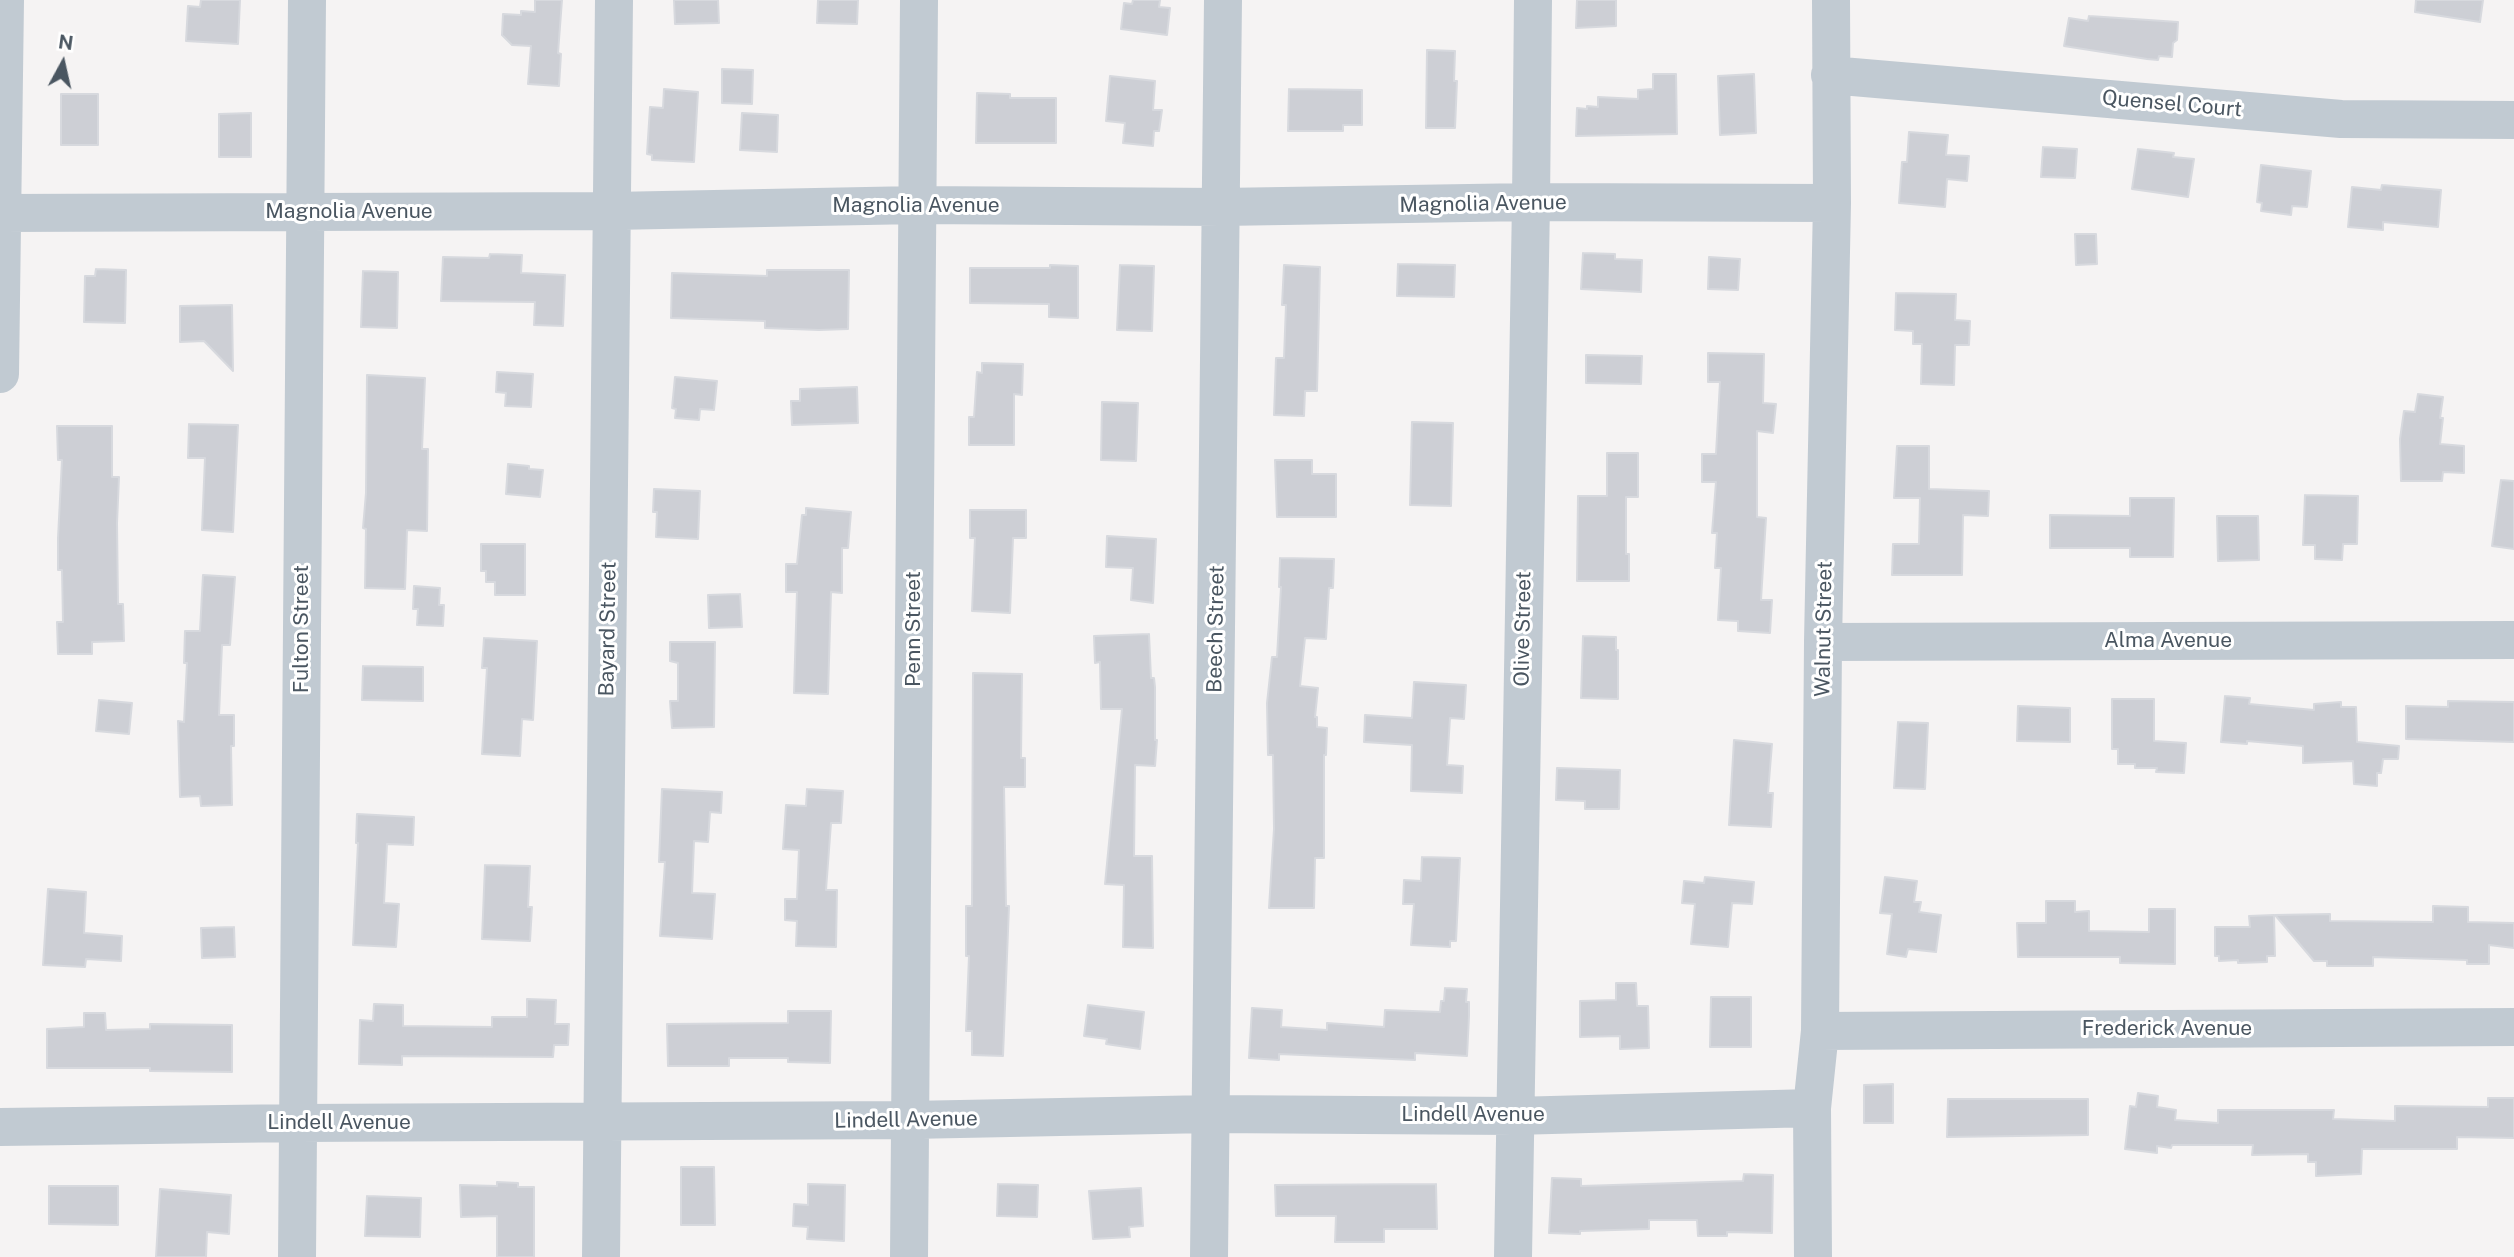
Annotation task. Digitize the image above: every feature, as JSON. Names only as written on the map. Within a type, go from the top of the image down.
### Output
[{"type":"street","points":[[0,374],[5,0]]},
{"type":"street","name":"Fulton Street","points":[[296,1257],[307,0]]},
{"type":"street","name":"Bayard Street","points":[[601,1257],[614,0]]},
{"type":"street","name":"Penn Street","points":[[909,1257],[919,0]]},
{"type":"street","name":"Beech Street","points":[[1209,1257],[1223,0]]},
{"type":"street","name":"Olive Street","points":[[1513,1257],[1532,0]]},
{"type":"street","name":"Walnut Street","points":[[1813,1257],[1812,1108],[1820,1031],[1823,642],[1832,203],[1831,0]]},
{"type":"street","name":"Quensel Court","points":[[1830,75],[2341,119],[2514,120]]},
{"type":"street","name":"Magnolia Avenue","points":[[1,213],[612,211],[917,205],[1221,207],[1531,202],[1832,203]]},
{"type":"street","name":"Alma Avenue","points":[[1823,642],[2514,640]]},
{"type":"street","name":"Frederick Avenue","points":[[1820,1031],[2514,1027]]},
{"type":"street","name":"Lindell Avenue","points":[[0,1127],[910,1120],[1210,1114],[1514,1116],[1812,1108]]},
{"type":"building","points":[[201,0],[240,0],[238,44],[186,41],[188,6],[200,7]]},
{"type":"building","points":[[535,0],[562,0],[558,53],[561,54],[559,86],[528,84],[531,46],[512,45],[502,35],[503,14],[521,15],[521,11],[535,12]]},
{"type":"building","points":[[674,0],[718,0],[719,23],[675,24]]},
{"type":"building","points":[[818,0],[858,0],[857,24],[817,23]]},
{"type":"building","points":[[1133,0],[1160,0],[1159,7],[1170,8],[1167,35],[1121,29],[1124,3],[1132,4]]},
{"type":"building","points":[[1577,0],[1616,0],[1616,26],[1576,28]]},
{"type":"building","points":[[2416,0],[2483,0],[2480,22],[2415,12]]},
{"type":"building","points":[[2089,16],[2178,22],[2172,57],[2147,59],[2064,46],[2069,18],[2088,21]]},
{"type":"building","points":[[1427,50],[1455,51],[1455,128],[1426,128]]},
{"type":"building","points":[[722,69],[753,70],[752,104],[722,103]]},
{"type":"building","points":[[1653,74],[1676,74],[1677,134],[1576,136],[1577,108],[1598,107],[1598,97],[1638,99],[1638,90],[1653,89]]},
{"type":"building","points":[[1754,74],[1756,133],[1720,135],[1718,76]]},
{"type":"building","points":[[1110,76],[1155,81],[1153,110],[1162,110],[1159,131],[1154,131],[1153,146],[1123,143],[1125,123],[1106,121]]},
{"type":"building","points":[[664,89],[698,92],[694,162],[652,160],[652,155],[647,154],[650,107],[663,108]]},
{"type":"building","points":[[1289,89],[1362,90],[1362,125],[1343,125],[1343,131],[1288,131]]},
{"type":"building","points":[[977,93],[1010,94],[1010,98],[1056,98],[1056,143],[976,143]]},
{"type":"building","points":[[61,94],[98,94],[98,145],[61,145]]},
{"type":"building","points":[[251,113],[251,157],[219,157],[219,114]]},
{"type":"building","points":[[742,113],[778,115],[777,152],[740,150]]},
{"type":"building","points":[[1909,132],[1948,135],[1946,155],[1969,156],[1967,181],[1947,179],[1945,207],[1899,203],[1902,162],[1907,162]]},
{"type":"building","points":[[2043,147],[2077,149],[2075,178],[2041,177]]},
{"type":"building","points":[[2138,149],[2174,153],[2173,157],[2194,159],[2188,197],[2132,189]]},
{"type":"building","points":[[2261,165],[2311,171],[2307,207],[2292,206],[2291,215],[2261,211],[2262,203],[2257,202]]},
{"type":"building","points":[[2382,185],[2441,190],[2438,227],[2383,222],[2383,230],[2348,227],[2352,187],[2381,190]]},
{"type":"building","points":[[2075,234],[2096,234],[2097,264],[2076,265]]},
{"type":"building","points":[[1583,253],[1615,254],[1615,259],[1642,260],[1641,292],[1581,289]]},
{"type":"building","points":[[490,254],[522,255],[521,273],[565,275],[563,326],[534,325],[535,302],[441,301],[443,257],[489,258]]},
{"type":"building","points":[[1709,257],[1740,259],[1738,290],[1708,289]]},
{"type":"building","points":[[1398,264],[1455,265],[1454,297],[1397,296]]},
{"type":"building","points":[[1050,265],[1078,266],[1078,318],[1049,317],[1049,304],[970,303],[970,268],[1050,268]]},
{"type":"building","points":[[1120,265],[1154,266],[1152,331],[1117,330]]},
{"type":"building","points":[[1284,265],[1320,267],[1317,391],[1305,391],[1304,416],[1274,415],[1276,358],[1284,358]]},
{"type":"building","points":[[96,269],[126,270],[125,323],[84,322],[85,276],[95,276]]},
{"type":"building","points":[[767,270],[849,270],[848,329],[765,328],[765,321],[671,318],[672,273],[767,276]]},
{"type":"building","points":[[363,271],[398,272],[397,328],[361,327]]},
{"type":"building","points":[[1896,293],[1956,294],[1955,320],[1970,321],[1969,345],[1955,345],[1954,385],[1921,384],[1922,344],[1913,344],[1913,331],[1895,330]]},
{"type":"building","points":[[232,305],[233,371],[204,341],[180,342],[180,306]]},
{"type":"building","points":[[1708,353],[1764,354],[1763,403],[1776,404],[1773,433],[1757,431],[1757,517],[1766,518],[1761,600],[1772,600],[1770,633],[1738,631],[1738,621],[1718,620],[1721,568],[1715,568],[1717,533],[1712,533],[1716,482],[1702,482],[1702,454],[1716,454],[1720,382],[1708,382]]},
{"type":"building","points":[[1586,355],[1642,356],[1641,384],[1586,383]]},
{"type":"building","points":[[982,363],[1023,364],[1022,395],[1014,394],[1014,445],[969,445],[969,417],[974,417],[977,372],[982,373]]},
{"type":"building","points":[[497,372],[533,374],[531,407],[505,406],[506,393],[496,392]]},
{"type":"building","points":[[367,375],[425,378],[422,449],[428,449],[427,531],[407,530],[405,589],[365,588],[366,529],[363,528]]},
{"type":"building","points":[[675,377],[717,381],[714,410],[700,409],[699,420],[675,418],[676,409],[672,408]]},
{"type":"building","points":[[857,387],[858,423],[792,425],[791,401],[800,401],[800,389]]},
{"type":"building","points":[[2418,394],[2443,397],[2440,444],[2464,446],[2464,473],[2443,472],[2442,481],[2401,481],[2400,439],[2404,411],[2415,412]]},
{"type":"building","points":[[1102,402],[1138,403],[1136,461],[1101,460]]},
{"type":"building","points":[[1412,422],[1453,423],[1451,506],[1410,505]]},
{"type":"building","points":[[189,424],[238,425],[233,532],[202,530],[205,458],[188,458]]},
{"type":"building","points":[[57,426],[112,426],[112,477],[119,477],[118,604],[123,604],[124,641],[92,642],[92,654],[58,654],[57,622],[63,622],[62,570],[58,570],[62,460],[58,460]]},
{"type":"building","points":[[1897,446],[1929,446],[1929,489],[1989,491],[1988,516],[1963,515],[1962,575],[1892,575],[1893,544],[1919,544],[1920,498],[1894,498]]},
{"type":"building","points":[[1607,453],[1638,453],[1638,497],[1626,497],[1629,581],[1577,581],[1578,496],[1607,496]]},
{"type":"building","points":[[1275,460],[1312,460],[1312,474],[1336,474],[1336,517],[1277,517]]},
{"type":"building","points":[[508,464],[543,470],[540,497],[506,494]]},
{"type":"building","points":[[2501,480],[2514,481],[2514,549],[2492,546]]},
{"type":"building","points":[[654,489],[700,491],[698,539],[656,537]]},
{"type":"building","points":[[2305,495],[2358,496],[2357,544],[2343,544],[2342,560],[2315,559],[2315,545],[2303,545]]},
{"type":"building","points":[[2130,498],[2174,498],[2173,557],[2130,557],[2130,548],[2050,548],[2050,515],[2130,516]]},
{"type":"building","points":[[806,508],[851,512],[848,548],[842,548],[842,593],[831,592],[828,694],[794,693],[797,592],[786,592],[786,564],[797,564],[802,515],[806,515]]},
{"type":"building","points":[[970,510],[1026,510],[1026,538],[1013,538],[1010,613],[972,611],[975,538],[970,538]]},
{"type":"building","points":[[2217,516],[2258,516],[2259,560],[2218,561]]},
{"type":"building","points":[[1107,536],[1156,539],[1153,603],[1131,600],[1133,568],[1106,567]]},
{"type":"building","points":[[481,544],[525,544],[525,595],[495,595],[495,582],[486,582],[486,571],[481,571]]},
{"type":"building","points":[[1280,558],[1334,559],[1326,639],[1305,638],[1300,686],[1318,688],[1315,717],[1317,727],[1327,728],[1324,755],[1324,858],[1315,858],[1314,908],[1269,908],[1274,829],[1273,755],[1268,755],[1267,703],[1272,657],[1277,657]]},
{"type":"building","points":[[203,575],[235,577],[230,645],[222,645],[219,715],[234,715],[234,746],[231,746],[232,805],[201,806],[200,796],[180,797],[178,721],[184,722],[187,663],[184,663],[185,631],[200,631]]},
{"type":"building","points":[[414,586],[440,588],[439,605],[444,605],[443,626],[417,625],[418,609],[413,609]]},
{"type":"building","points":[[740,594],[742,627],[709,628],[708,595]]},
{"type":"building","points":[[1149,634],[1157,740],[1155,766],[1135,765],[1134,856],[1152,856],[1153,948],[1123,947],[1124,885],[1105,884],[1122,709],[1101,709],[1100,662],[1095,663],[1094,636]]},
{"type":"building","points":[[1583,636],[1616,637],[1618,699],[1581,698]]},
{"type":"building","points":[[484,638],[537,641],[533,720],[522,719],[520,756],[482,754],[487,668],[482,668]]},
{"type":"building","points":[[670,642],[715,642],[714,727],[672,728],[670,701],[678,701],[678,663],[670,661]]},
{"type":"building","points":[[363,666],[423,667],[423,701],[362,700]]},
{"type":"building","points":[[973,673],[1022,674],[1021,758],[1025,758],[1025,787],[1004,787],[1006,906],[1009,906],[1003,1056],[972,1055],[972,1031],[966,1031],[969,956],[966,956],[966,906],[972,906]]},
{"type":"building","points":[[1414,682],[1466,685],[1464,719],[1450,718],[1447,765],[1463,766],[1462,793],[1411,791],[1412,745],[1364,742],[1365,715],[1412,718]]},
{"type":"building","points":[[2225,696],[2250,698],[2249,704],[2314,710],[2314,704],[2341,702],[2341,707],[2356,707],[2357,742],[2399,746],[2398,759],[2383,759],[2381,773],[2377,773],[2377,786],[2354,784],[2353,761],[2303,763],[2303,746],[2247,741],[2247,744],[2221,742]]},
{"type":"building","points":[[2112,699],[2154,699],[2154,741],[2186,743],[2184,773],[2156,772],[2157,768],[2135,768],[2135,764],[2118,764],[2118,749],[2112,749]]},
{"type":"building","points":[[99,700],[132,703],[129,734],[96,731]]},
{"type":"building","points":[[2448,701],[2514,702],[2514,742],[2406,739],[2406,706],[2448,707]]},
{"type":"building","points":[[2018,706],[2070,708],[2070,742],[2017,741]]},
{"type":"building","points":[[1898,722],[1928,723],[1925,789],[1894,788]]},
{"type":"building","points":[[1734,740],[1772,744],[1768,793],[1773,793],[1771,827],[1729,825]]},
{"type":"building","points":[[1557,768],[1620,770],[1619,809],[1585,809],[1585,801],[1556,800]]},
{"type":"building","points":[[662,789],[722,792],[721,813],[710,812],[708,842],[694,841],[692,893],[715,894],[712,939],[660,936],[665,862],[659,862]]},
{"type":"building","points":[[807,789],[843,791],[841,823],[831,823],[826,890],[837,890],[836,947],[796,946],[797,921],[785,920],[785,899],[797,899],[799,850],[783,849],[786,805],[806,806]]},
{"type":"building","points":[[357,814],[414,817],[413,845],[387,844],[384,903],[399,904],[396,947],[353,945]]},
{"type":"building","points":[[1422,857],[1460,858],[1456,941],[1450,941],[1450,947],[1411,945],[1414,904],[1403,904],[1404,880],[1421,881]]},
{"type":"building","points":[[485,865],[530,866],[530,941],[482,939]]},
{"type":"building","points":[[1705,877],[1754,882],[1752,904],[1732,903],[1728,947],[1691,944],[1695,904],[1682,903],[1684,881],[1704,883]]},
{"type":"building","points":[[1885,877],[1917,881],[1914,902],[1921,902],[1919,912],[1941,915],[1936,952],[1908,949],[1906,957],[1887,954],[1892,914],[1880,913]]},
{"type":"building","points":[[48,889],[86,892],[84,933],[122,936],[121,961],[86,959],[85,967],[43,965]]},
{"type":"building","points":[[2046,901],[2075,901],[2075,912],[2089,911],[2089,931],[2149,932],[2149,909],[2175,909],[2175,964],[2120,963],[2120,957],[2018,957],[2017,923],[2046,923]]},
{"type":"building","points":[[2433,906],[2468,907],[2468,922],[2514,923],[2514,948],[2489,945],[2489,964],[2467,964],[2467,960],[2373,957],[2373,966],[2327,966],[2327,961],[2314,961],[2275,915],[2330,914],[2330,921],[2433,922]]},
{"type":"building","points":[[2274,915],[2275,956],[2267,956],[2267,962],[2219,961],[2219,956],[2215,956],[2215,927],[2250,927],[2249,916]]},
{"type":"building","points":[[234,927],[235,957],[202,958],[201,928]]},
{"type":"building","points":[[1616,983],[1636,983],[1637,1006],[1648,1006],[1649,1048],[1620,1049],[1620,1036],[1580,1037],[1580,1001],[1616,1000]]},
{"type":"building","points":[[1445,988],[1467,989],[1467,1056],[1415,1053],[1415,1060],[1279,1054],[1279,1060],[1249,1058],[1252,1008],[1282,1010],[1281,1027],[1327,1030],[1327,1023],[1384,1027],[1385,1010],[1440,1012]]},
{"type":"building","points":[[1711,997],[1751,997],[1751,1047],[1710,1047]]},
{"type":"building","points":[[527,999],[556,1000],[555,1024],[569,1024],[568,1045],[554,1045],[553,1057],[402,1056],[402,1065],[359,1064],[360,1020],[373,1021],[374,1004],[403,1005],[403,1026],[492,1027],[492,1017],[527,1017]]},
{"type":"building","points":[[1088,1005],[1144,1012],[1140,1049],[1106,1044],[1107,1039],[1084,1036]]},
{"type":"building","points":[[788,1011],[831,1011],[830,1063],[788,1062],[788,1058],[729,1058],[729,1066],[668,1066],[667,1024],[788,1023]]},
{"type":"building","points":[[84,1013],[105,1013],[106,1030],[150,1029],[150,1024],[232,1025],[232,1072],[150,1071],[150,1068],[47,1068],[47,1029],[84,1027]]},
{"type":"building","points":[[1893,1084],[1893,1123],[1864,1123],[1864,1085]]},
{"type":"building","points":[[2138,1093],[2158,1096],[2157,1107],[2176,1110],[2175,1120],[2218,1123],[2218,1110],[2334,1110],[2333,1119],[2395,1121],[2395,1106],[2488,1107],[2488,1098],[2514,1098],[2514,1138],[2457,1137],[2457,1149],[2362,1149],[2361,1174],[2316,1176],[2316,1162],[2308,1162],[2308,1154],[2252,1155],[2253,1145],[2172,1145],[2171,1148],[2157,1146],[2157,1153],[2125,1149],[2130,1106],[2136,1107]]},
{"type":"building","points":[[1948,1099],[2088,1099],[2088,1135],[1947,1137]]},
{"type":"building","points":[[681,1167],[714,1167],[715,1225],[681,1225]]},
{"type":"building","points":[[1744,1174],[1773,1175],[1772,1233],[1727,1232],[1727,1236],[1698,1236],[1697,1220],[1649,1220],[1649,1229],[1580,1231],[1580,1234],[1549,1233],[1552,1178],[1581,1179],[1581,1186],[1743,1181]]},
{"type":"building","points":[[497,1182],[518,1183],[518,1187],[534,1187],[534,1257],[497,1257],[497,1216],[461,1217],[460,1185],[497,1186]]},
{"type":"building","points":[[808,1184],[845,1185],[844,1241],[807,1239],[808,1227],[793,1226],[794,1204],[808,1205]]},
{"type":"building","points":[[998,1184],[1038,1185],[1037,1217],[997,1216]]},
{"type":"building","points":[[1436,1184],[1437,1229],[1384,1229],[1384,1242],[1335,1242],[1336,1216],[1276,1216],[1275,1185]]},
{"type":"building","points":[[49,1186],[118,1186],[118,1225],[49,1224]]},
{"type":"building","points":[[1141,1188],[1143,1226],[1129,1227],[1130,1237],[1093,1239],[1089,1191]]},
{"type":"building","points":[[160,1189],[231,1195],[229,1234],[207,1232],[206,1257],[156,1257]]},
{"type":"building","points":[[367,1196],[421,1198],[420,1237],[365,1236]]}]
